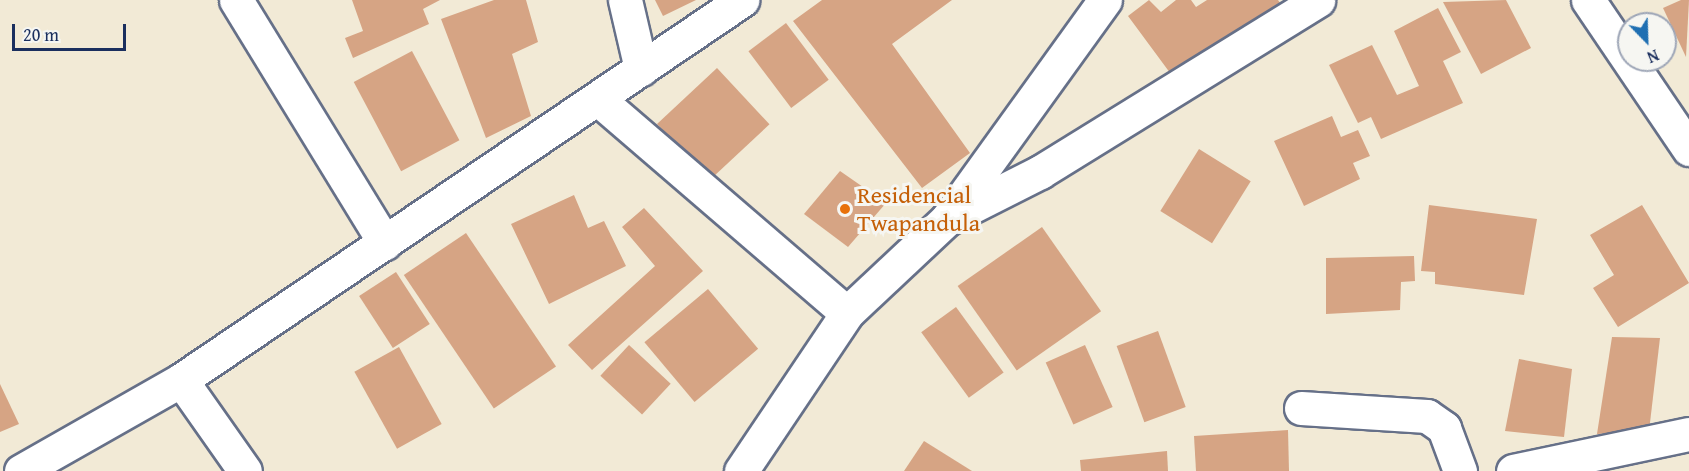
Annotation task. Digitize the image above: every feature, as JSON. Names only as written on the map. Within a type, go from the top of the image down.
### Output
[{"type":"street","points":[[236,0],[385,243]]},
{"type":"street","points":[[625,0],[641,69]]},
{"type":"street","points":[[21,471],[181,380],[742,0]]},
{"type":"street","points":[[741,471],[847,313],[946,219],[1105,0]]},
{"type":"street","points":[[946,219],[1040,172],[1318,0]]},
{"type":"street","points":[[1588,0],[1689,148]]},
{"type":"street","points":[[598,99],[847,313]]},
{"type":"street","points":[[181,380],[245,471]]},
{"type":"street","points":[[1301,408],[1427,416],[1444,428],[1454,443],[1460,471]]},
{"type":"street","points":[[1513,471],[1689,434]]},
{"type":"building","points":[[352,0],[440,0],[423,9],[429,24],[353,58],[345,38],[363,31]]},
{"type":"building","points":[[494,0],[526,0],[538,42],[512,54],[531,116],[486,138],[441,19]]},
{"type":"building","points":[[655,0],[696,0],[663,16]]},
{"type":"building","points":[[822,0],[952,0],[892,44],[970,153],[922,188],[793,21]]},
{"type":"building","points":[[1149,0],[1161,12],[1176,0],[1191,0],[1196,7],[1207,0],[1278,0],[1287,12],[1176,81],[1128,16]]},
{"type":"building","points":[[1506,0],[1531,48],[1481,74],[1443,2]]},
{"type":"building","points":[[1681,0],[1689,0],[1686,57],[1677,38],[1677,12],[1665,12],[1663,8]]},
{"type":"building","points":[[1438,8],[1461,52],[1443,61],[1463,103],[1381,139],[1371,117],[1358,123],[1329,65],[1372,45],[1397,95],[1419,86],[1394,31]]},
{"type":"building","points":[[786,23],[829,80],[791,108],[748,51]]},
{"type":"building","points":[[412,51],[459,140],[401,171],[354,82]]},
{"type":"building","points":[[717,68],[770,124],[710,180],[657,124]]},
{"type":"building","points":[[1332,116],[1341,137],[1358,130],[1370,156],[1353,163],[1360,179],[1304,206],[1274,141]]},
{"type":"building","points":[[1199,149],[1251,181],[1212,243],[1160,211]]},
{"type":"building","name":"Residencial Twapandula","points":[[840,171],[886,203],[848,247],[804,214]]},
{"type":"building","points":[[574,195],[588,228],[604,221],[626,266],[549,304],[511,224]]},
{"type":"building","points":[[1429,205],[1537,219],[1524,295],[1435,284],[1435,272],[1421,271]]},
{"type":"building","points":[[1642,205],[1689,283],[1618,327],[1593,288],[1614,275],[1590,235]]},
{"type":"building","points":[[644,208],[703,271],[592,370],[568,345],[655,266],[622,227]]},
{"type":"building","points":[[1042,227],[1101,311],[1017,370],[958,286]]},
{"type":"building","points":[[466,233],[556,366],[494,408],[404,275]]},
{"type":"building","points":[[1414,256],[1415,281],[1401,282],[1400,310],[1326,314],[1326,258]]},
{"type":"building","points":[[396,272],[430,324],[393,348],[359,296]]},
{"type":"building","points":[[708,289],[758,349],[695,402],[644,342]]},
{"type":"building","points":[[956,307],[1004,373],[969,398],[921,332]]},
{"type":"building","points":[[1158,331],[1186,407],[1144,422],[1117,346]]},
{"type":"building","points":[[1612,337],[1660,338],[1649,431],[1597,434]]},
{"type":"building","points":[[629,345],[671,384],[642,415],[600,376]]},
{"type":"building","points":[[1085,345],[1113,407],[1073,425],[1046,362]]},
{"type":"building","points":[[399,347],[442,424],[397,449],[354,372]]},
{"type":"building","points":[[1519,359],[1572,369],[1564,437],[1505,431]]},
{"type":"building","points":[[0,384],[19,424],[0,432]]},
{"type":"building","points":[[1288,430],[1289,471],[1196,471],[1194,436]]},
{"type":"building","points":[[924,441],[972,471],[904,471]]},
{"type":"building","points":[[1167,451],[1168,471],[1081,471],[1080,460]]},
{"type":"place","name":"Residencial Twapandula","points":[[845,209]]}]
